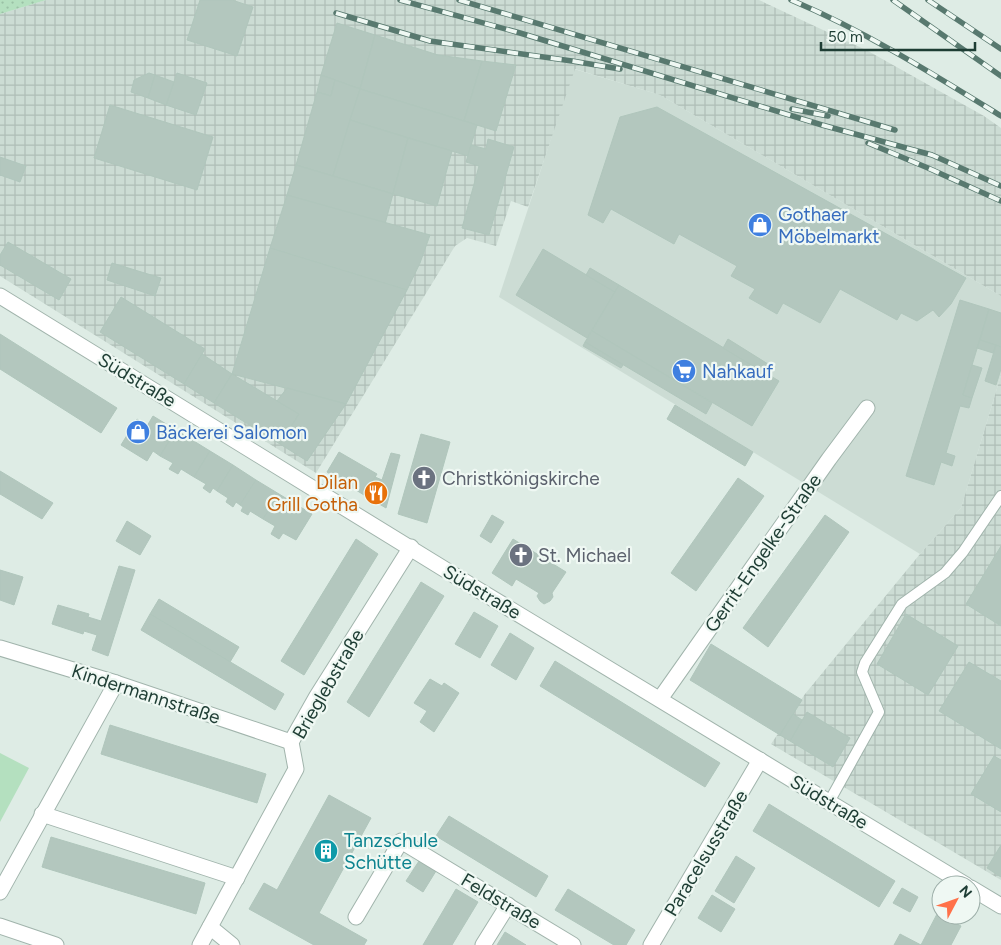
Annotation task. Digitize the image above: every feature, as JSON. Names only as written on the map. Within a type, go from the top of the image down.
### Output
[{"type":"street","name":"Südstraße","points":[[0,296],[949,875]]},
{"type":"street","name":"Gerrit-Engelke-Straße","points":[[660,699],[867,408]]},
{"type":"street","name":"Brieglebstraße","points":[[200,945],[296,770],[292,742],[318,696],[411,548]]},
{"type":"street","name":"Kindermannstraße","points":[[0,648],[116,683],[292,742]]},
{"type":"street","points":[[0,892],[116,683]]},
{"type":"street","name":"Paracelsusstraße","points":[[651,945],[760,760]]},
{"type":"street","points":[[42,814],[237,878]]},
{"type":"street","name":"Feldstraße","points":[[356,917],[401,841],[573,945]]},
{"type":"street","points":[[981,894],[1001,906]]},
{"type":"street","points":[[483,945],[508,905]]},
{"type":"street","points":[[0,926],[56,945]]},
{"type":"street","points":[[210,927],[232,945]]},
{"type":"lane","points":[[829,802],[879,712],[862,672],[865,663],[902,604],[945,573],[963,552],[1001,496]]},
{"type":"shaded area","points":[[46,0],[759,0],[868,51],[984,116],[1001,128],[1001,296],[660,95],[575,69],[528,207],[511,201],[496,246],[467,238],[455,246],[316,473],[0,276],[0,14]]},
{"type":"shaded area","points":[[574,69],[660,95],[1001,296],[1001,375],[961,508],[920,554],[499,297]]},
{"type":"shaded area","points":[[1001,375],[1001,880],[771,744],[805,694],[920,554],[961,508]]},
{"type":"green space","points":[[0,0],[46,0],[0,14]]},
{"type":"green space","points":[[0,753],[29,768],[0,822]]},
{"type":"building","points":[[200,0],[232,0],[253,7],[237,56],[187,40]]},
{"type":"building","points":[[337,23],[375,35],[360,89],[321,75]]},
{"type":"building","points":[[375,35],[438,55],[482,61],[464,121],[360,89]]},
{"type":"building","points":[[482,61],[516,65],[496,131],[464,121]]},
{"type":"building","points":[[149,73],[155,75],[148,98],[131,92],[134,80]]},
{"type":"building","points":[[177,73],[207,83],[196,115],[166,105]]},
{"type":"building","points":[[155,75],[174,82],[166,105],[148,98]]},
{"type":"building","points":[[321,75],[335,80],[331,96],[317,92]]},
{"type":"building","points":[[335,80],[360,89],[333,176],[296,165],[317,92],[331,96]]},
{"type":"building","points":[[360,89],[477,125],[468,156],[350,120]]},
{"type":"building","points":[[110,105],[213,137],[197,190],[94,158]]},
{"type":"building","points":[[657,107],[966,278],[951,304],[939,317],[933,310],[917,321],[901,313],[897,320],[840,289],[820,323],[783,303],[777,314],[749,298],[755,289],[731,276],[737,266],[679,234],[674,244],[611,209],[603,223],[588,215],[620,117]]},
{"type":"building","points":[[350,120],[408,138],[393,194],[333,176]]},
{"type":"building","points":[[408,138],[452,151],[437,206],[393,194]]},
{"type":"building","points":[[488,139],[514,147],[489,235],[462,228],[479,166],[466,162],[471,145],[486,149]]},
{"type":"building","points":[[0,157],[26,166],[20,182],[0,175]]},
{"type":"building","points":[[296,165],[393,194],[385,224],[287,195]]},
{"type":"building","points":[[287,195],[430,235],[420,263],[407,290],[270,248]]},
{"type":"building","points":[[8,242],[71,279],[59,300],[0,265],[0,255]]},
{"type":"building","points":[[270,248],[407,290],[346,404],[232,374]]},
{"type":"building","points":[[543,249],[615,292],[587,338],[516,295]]},
{"type":"building","points":[[112,263],[161,278],[155,296],[107,280]]},
{"type":"building","points":[[590,268],[619,285],[615,292],[586,275]]},
{"type":"building","points":[[619,285],[779,381],[752,426],[592,331]]},
{"type":"building","points":[[121,297],[205,349],[184,384],[100,332]]},
{"type":"building","points":[[960,300],[989,309],[963,395],[972,398],[969,408],[960,406],[946,453],[955,456],[952,466],[941,462],[934,485],[906,476]]},
{"type":"building","points":[[989,309],[1001,313],[1001,347],[980,340]]},
{"type":"building","points":[[592,331],[712,403],[706,414],[585,342]]},
{"type":"building","points":[[0,334],[117,408],[101,433],[0,369]]},
{"type":"building","points":[[728,339],[768,364],[763,372],[723,348]]},
{"type":"building","points":[[980,340],[996,345],[993,353],[977,348]]},
{"type":"building","points":[[585,342],[623,365],[621,368],[583,346]]},
{"type":"building","points":[[996,345],[1001,347],[1001,369],[996,385],[985,381]]},
{"type":"building","points":[[202,354],[232,374],[214,403],[184,384]]},
{"type":"building","points":[[972,365],[982,368],[972,398],[963,395]]},
{"type":"building","points":[[232,374],[299,414],[280,444],[214,403]]},
{"type":"building","points":[[287,388],[346,404],[307,461],[280,444],[299,414],[277,401]]},
{"type":"building","points":[[675,405],[753,452],[745,466],[667,419]]},
{"type":"building","points":[[153,416],[176,430],[160,456],[153,451],[147,461],[121,445],[137,419],[147,426]]},
{"type":"building","points":[[176,430],[210,451],[194,477],[181,469],[178,474],[169,469],[173,463],[160,456]]},
{"type":"building","name":"Christkönigskirche","points":[[421,434],[450,442],[427,523],[398,514]]},
{"type":"building","points":[[210,451],[233,465],[217,491],[213,488],[210,493],[203,488],[206,484],[194,477]]},
{"type":"building","points":[[339,452],[377,474],[364,495],[327,472]]},
{"type":"building","points":[[391,453],[400,455],[386,508],[364,495],[375,477],[382,480]]},
{"type":"building","points":[[233,465],[256,480],[240,505],[236,502],[233,507],[226,502],[228,498],[217,491]]},
{"type":"building","points":[[0,471],[53,503],[42,519],[0,494]]},
{"type":"building","points":[[738,478],[764,496],[696,591],[671,573]]},
{"type":"building","points":[[256,480],[279,494],[263,519],[250,511],[248,515],[241,511],[243,507],[240,505]]},
{"type":"building","points":[[279,494],[312,514],[296,540],[283,533],[279,539],[271,534],[275,526],[263,519]]},
{"type":"building","points":[[492,515],[504,522],[491,543],[480,536]]},
{"type":"building","points":[[825,515],[849,532],[768,647],[743,628]]},
{"type":"building","points":[[127,521],[151,536],[140,555],[116,541]]},
{"type":"building","points":[[356,539],[378,554],[304,675],[281,661]]},
{"type":"building","name":"St. Michael","points":[[513,539],[566,572],[552,593],[553,597],[550,601],[544,604],[537,596],[539,593],[516,579],[512,586],[492,573]]},
{"type":"building","points":[[1001,546],[1001,626],[966,604]]},
{"type":"building","points":[[119,566],[135,570],[108,656],[92,650],[97,635],[84,631],[83,634],[52,624],[58,605],[89,614],[88,617],[101,621]]},
{"type":"building","points":[[0,570],[23,577],[14,605],[0,600]]},
{"type":"building","points":[[421,582],[444,596],[369,717],[347,702]]},
{"type":"building","points":[[159,599],[239,647],[230,662],[150,614]]},
{"type":"building","points":[[474,612],[498,626],[480,658],[455,644]]},
{"type":"building","points":[[150,614],[284,694],[275,710],[141,630]]},
{"type":"building","points":[[906,614],[958,646],[928,695],[877,664]]},
{"type":"building","points":[[510,633],[534,648],[516,680],[491,665]]},
{"type":"building","points":[[711,644],[802,700],[780,735],[690,680]]},
{"type":"building","points":[[555,661],[720,763],[705,787],[540,686]]},
{"type":"building","points":[[969,662],[1001,681],[1001,749],[939,711]]},
{"type":"building","points":[[430,679],[442,686],[444,683],[459,693],[434,732],[420,722],[427,711],[414,703]]},
{"type":"building","points":[[807,712],[850,738],[833,767],[790,741]]},
{"type":"building","points":[[793,714],[802,720],[790,741],[780,735]]},
{"type":"building","points":[[110,725],[266,774],[257,803],[101,754]]},
{"type":"building","points":[[994,756],[1001,760],[1001,812],[971,794]]},
{"type":"building","name":"Tanzschule Schütte","points":[[329,795],[371,818],[319,913],[367,940],[364,945],[314,945],[249,909],[264,883],[277,890]]},
{"type":"building","points":[[769,804],[895,881],[879,907],[753,831]]},
{"type":"building","points":[[449,816],[548,876],[536,897],[436,836]]},
{"type":"building","points":[[51,837],[205,883],[196,914],[42,867]]},
{"type":"building","points":[[1001,845],[1001,877],[987,868]]},
{"type":"building","points":[[736,856],[755,868],[734,903],[715,891]]},
{"type":"building","points":[[419,861],[436,871],[423,892],[406,881]]},
{"type":"building","points":[[902,888],[918,897],[910,912],[893,903]]},
{"type":"building","points":[[456,889],[478,902],[452,945],[423,945]]},
{"type":"building","points":[[568,889],[635,930],[626,945],[614,945],[555,910]]},
{"type":"building","points":[[712,895],[735,909],[721,932],[698,918]]},
{"type":"building","points":[[931,925],[961,926],[951,945],[921,945]]},
{"type":"building","points":[[505,932],[526,945],[497,945]]},
{"type":"building","points":[[900,934],[921,945],[894,945]]},
{"type":"railway","points":[[400,0],[520,33],[822,125],[932,155],[1001,186]]},
{"type":"railway","points":[[459,0],[895,130]]},
{"type":"railway","points":[[791,0],[872,39],[1001,116]]},
{"type":"railway","points":[[893,0],[1001,76]]},
{"type":"railway","points":[[928,0],[1001,49]]},
{"type":"railway","points":[[336,13],[430,41],[620,69]]},
{"type":"railway","points":[[792,109],[828,116]]},
{"type":"railway","points":[[868,143],[1001,201]]},
{"type":"place","name":"Gothaer Möbelmarkt","points":[[760,225]]},
{"type":"place","name":"Nahkauf","points":[[684,371]]},
{"type":"place","name":"Bäckerei Salomon","points":[[138,432]]},
{"type":"place","name":"Christkönigskirche","points":[[424,478]]},
{"type":"place","name":"Dilan Grill Gotha","points":[[376,493]]},
{"type":"place","name":"St. Michael","points":[[521,555]]},
{"type":"place","name":"Tanzschule Schütte","points":[[326,851]]}]
